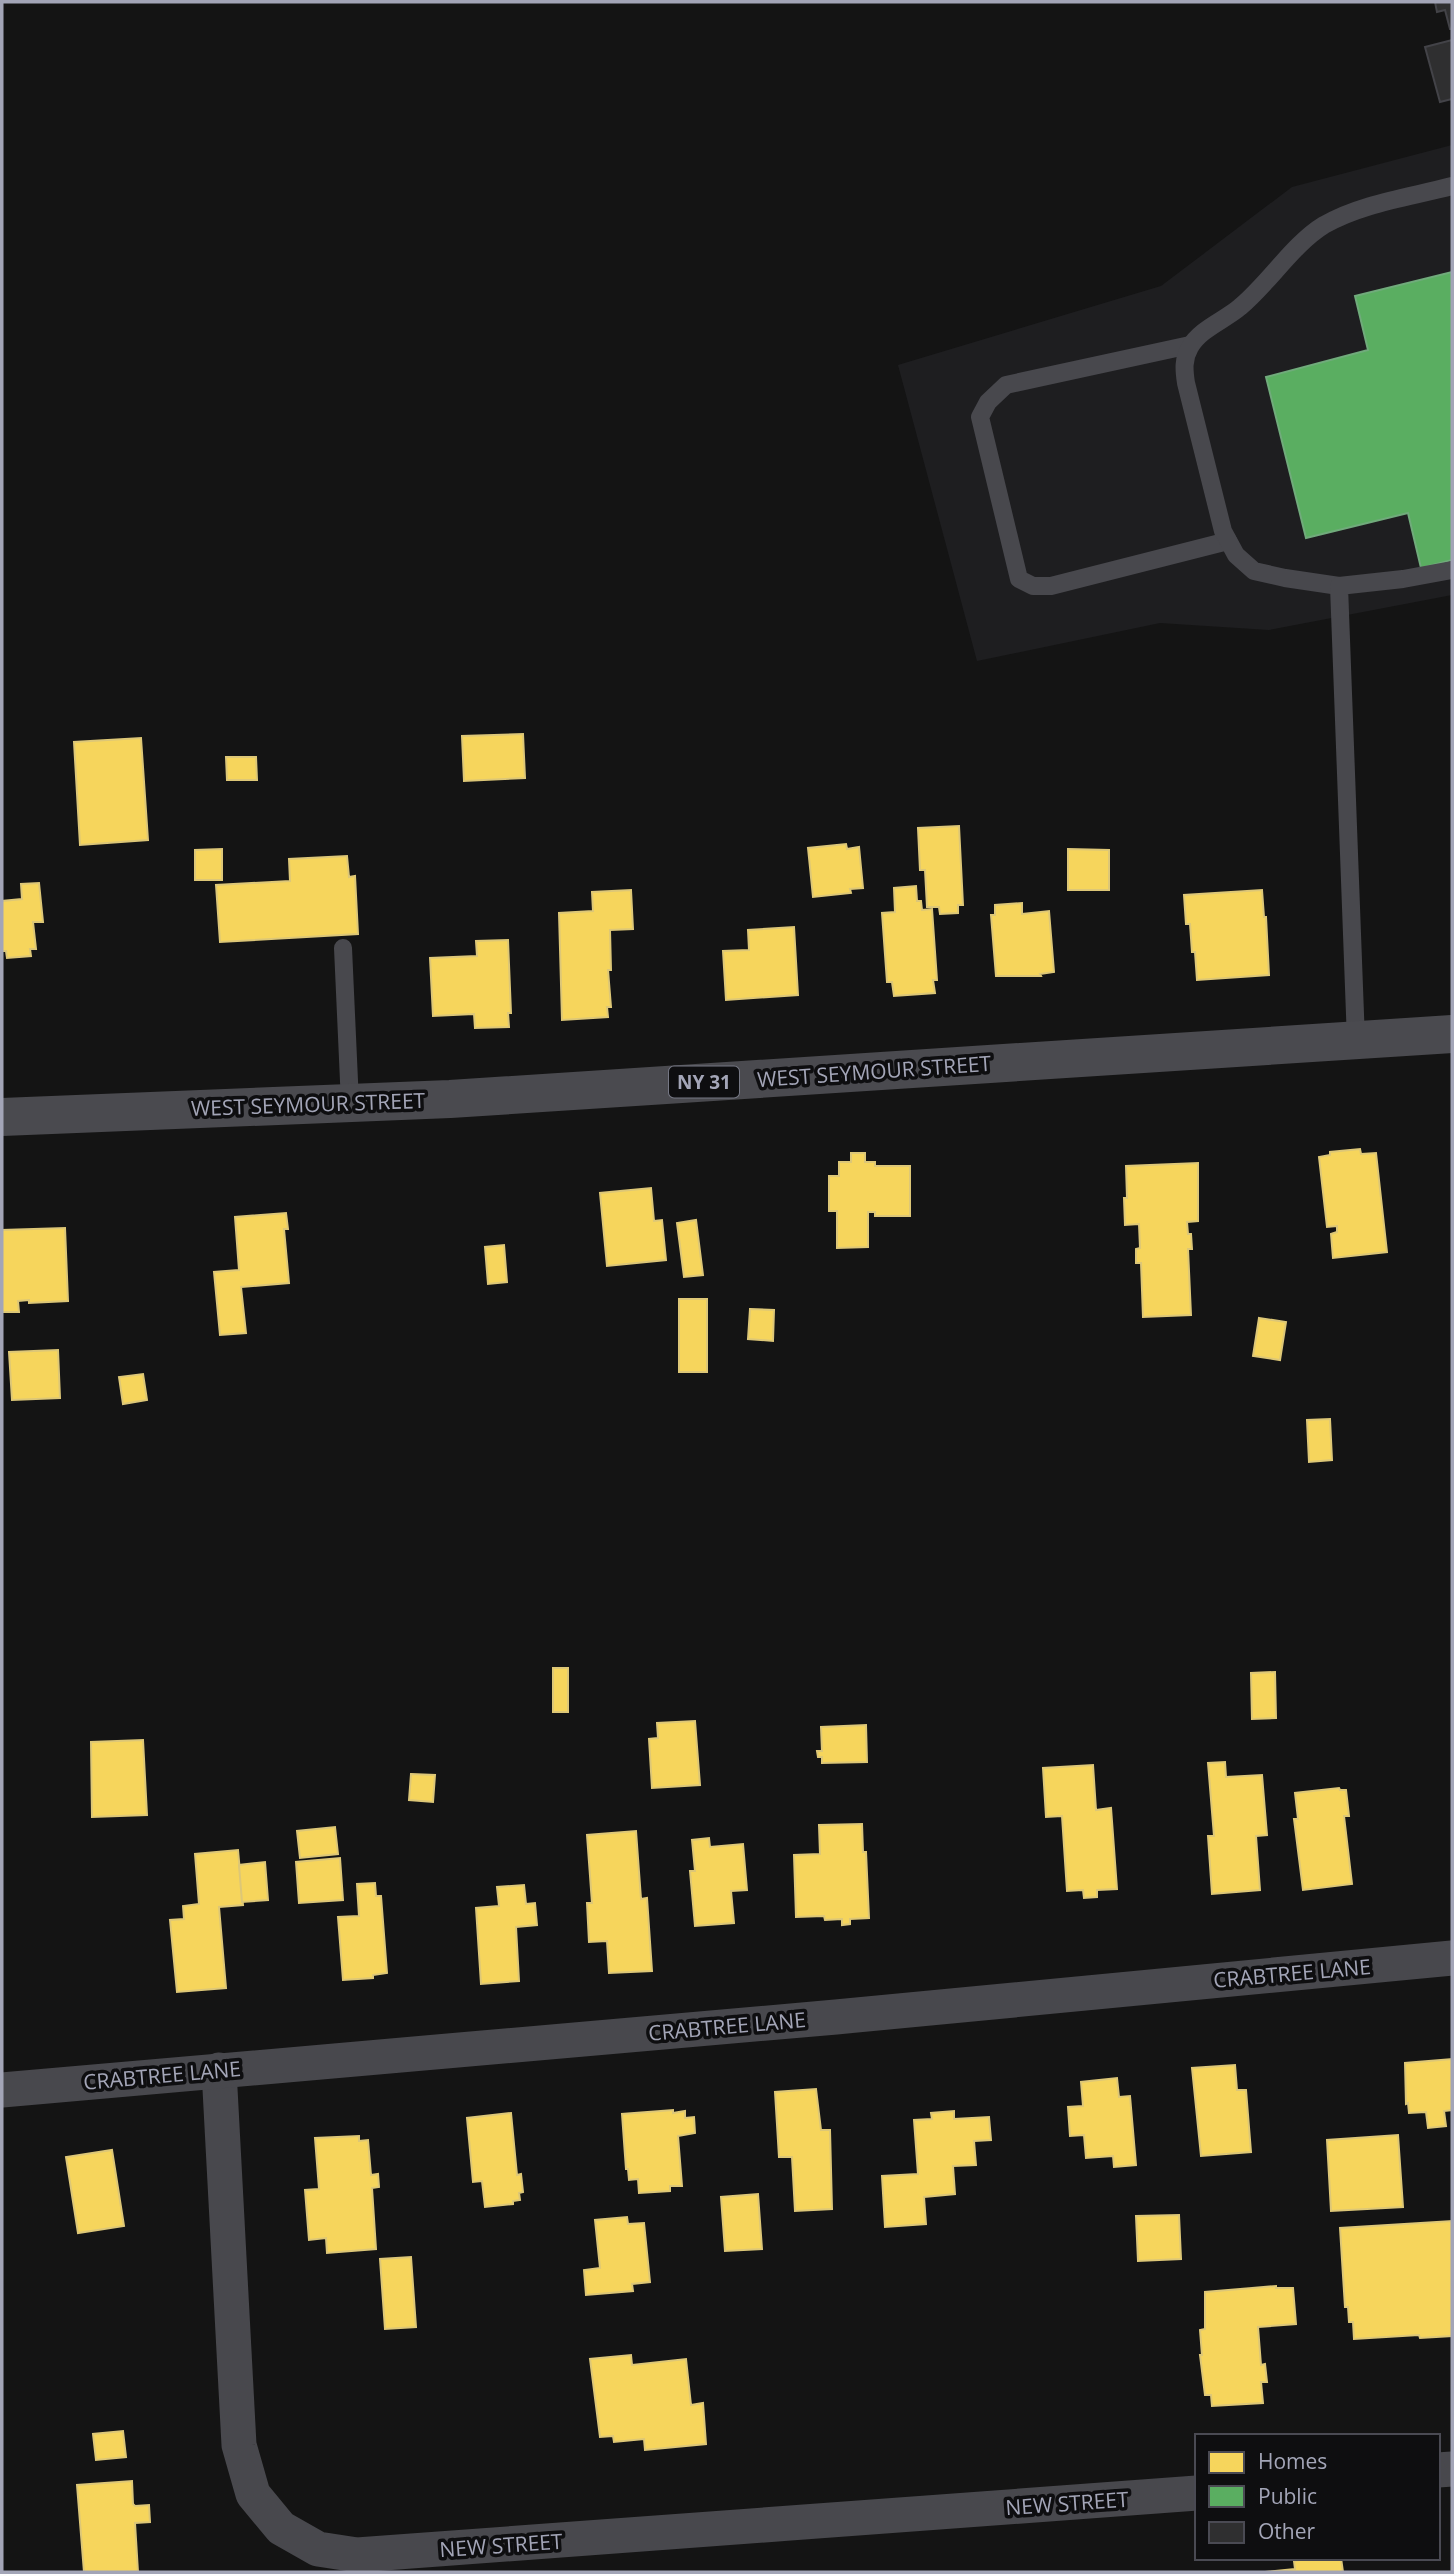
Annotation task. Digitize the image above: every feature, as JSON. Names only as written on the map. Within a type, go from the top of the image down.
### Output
[{"type":"highway","name":"WEST SEYMOUR STREET","points":[[2,1117],[450,1099],[1452,1034]]},
{"type":"street","name":"CRABTREE LANE","points":[[2,2090],[836,2017],[1452,1958]]},
{"type":"street","name":"NEW STREET","points":[[219,2070],[239,2445],[253,2494],[281,2528],[318,2549],[357,2556],[1195,2493]]},
{"type":"lane","points":[[1452,186],[1354,212],[1324,225],[1302,243],[1238,309],[1190,345],[1183,362],[1223,531],[1236,555],[1254,571],[1339,586],[1452,570]]},
{"type":"lane","points":[[1190,345],[1006,386],[988,402],[980,416],[1019,579],[1032,586],[1051,586],[1228,541]]},
{"type":"lane","points":[[1339,586],[1356,1041]]},
{"type":"lane","points":[[343,948],[350,1103]]},
{"type":"shaded area","points":[[1452,145],[1452,595],[1269,630],[1160,623],[977,661],[898,365],[1161,286],[1292,187]]},
{"type":"building: Homes","points":[[523,734],[525,778],[464,781],[462,736]]},
{"type":"building: Homes","points":[[141,738],[148,840],[80,845],[74,742]]},
{"type":"building: Homes","points":[[226,757],[256,757],[257,780],[227,780]]},
{"type":"building: Homes","points":[[959,826],[963,905],[958,905],[958,913],[940,914],[939,907],[927,907],[925,870],[920,870],[918,828]]},
{"type":"building: Homes","points":[[846,844],[847,849],[859,847],[863,888],[850,889],[851,893],[813,897],[808,848]]},
{"type":"building: Homes","points":[[222,849],[222,880],[195,880],[195,850]]},
{"type":"building: Homes","points":[[1068,849],[1109,850],[1109,890],[1068,890]]},
{"type":"building: Homes","points":[[347,856],[349,877],[355,876],[358,934],[220,942],[216,885],[290,881],[289,859]]},
{"type":"building: Homes","points":[[39,883],[43,922],[33,922],[36,949],[30,949],[31,956],[7,958],[6,951],[2,951],[2,901],[22,899],[21,884]]},
{"type":"building: Homes","points":[[916,886],[917,901],[921,901],[922,910],[932,909],[937,980],[933,980],[935,993],[894,996],[892,982],[887,982],[882,913],[895,912],[894,888]]},
{"type":"building: Homes","points":[[631,890],[633,929],[610,930],[611,970],[608,970],[611,1007],[607,1007],[608,1017],[562,1020],[559,913],[593,911],[592,892]]},
{"type":"building: Homes","points":[[1262,890],[1269,975],[1197,980],[1190,924],[1186,924],[1184,895]]},
{"type":"building: Homes","points":[[1022,903],[1022,914],[1049,911],[1054,972],[1040,974],[1041,976],[996,976],[991,915],[995,915],[995,905]]},
{"type":"building: Homes","points":[[794,927],[798,995],[726,1000],[723,951],[749,950],[748,930]]},
{"type":"building: Homes","points":[[508,940],[511,1013],[508,1013],[509,1027],[475,1028],[474,1014],[433,1016],[430,958],[477,956],[476,941]]},
{"type":"building: Homes","points":[[1360,1149],[1361,1154],[1376,1153],[1387,1252],[1333,1258],[1331,1234],[1337,1232],[1337,1226],[1327,1227],[1319,1157],[1330,1155],[1330,1152]]},
{"type":"building: Homes","points":[[851,1153],[865,1153],[865,1162],[875,1162],[875,1166],[910,1166],[910,1216],[875,1216],[875,1212],[868,1212],[868,1247],[837,1248],[837,1211],[829,1211],[829,1176],[839,1176],[839,1162],[851,1162]]},
{"type":"building: Homes","points":[[1198,1163],[1198,1221],[1187,1222],[1192,1249],[1188,1249],[1191,1315],[1143,1317],[1141,1263],[1136,1263],[1136,1249],[1140,1248],[1139,1224],[1125,1225],[1126,1166]]},
{"type":"building: Homes","points":[[651,1188],[654,1221],[662,1220],[666,1260],[607,1266],[600,1193]]},
{"type":"building: Homes","points":[[286,1213],[288,1229],[284,1229],[289,1283],[241,1287],[246,1333],[220,1335],[214,1272],[239,1270],[235,1217]]},
{"type":"building: Homes","points":[[696,1220],[703,1275],[684,1277],[677,1223]]},
{"type":"building: Homes","points":[[65,1228],[68,1301],[18,1301],[19,1312],[2,1312],[2,1230]]},
{"type":"building: Homes","points":[[504,1245],[507,1282],[488,1284],[485,1247]]},
{"type":"building: Homes","points":[[679,1299],[707,1299],[707,1372],[679,1372]]},
{"type":"building: Homes","points":[[750,1309],[774,1310],[773,1341],[748,1339]]},
{"type":"building: Homes","points":[[1259,1318],[1286,1322],[1280,1360],[1253,1356]]},
{"type":"building: Homes","points":[[58,1350],[60,1398],[12,1400],[9,1352]]},
{"type":"building: Homes","points":[[143,1374],[147,1400],[123,1404],[119,1377]]},
{"type":"building: Homes","points":[[1330,1419],[1332,1460],[1309,1462],[1307,1420]]},
{"type":"building: Homes","points":[[553,1668],[568,1668],[568,1712],[553,1712]]},
{"type":"building: Homes","points":[[1275,1672],[1276,1718],[1252,1719],[1251,1673]]},
{"type":"building: Homes","points":[[695,1721],[700,1785],[652,1788],[649,1739],[658,1738],[657,1723]]},
{"type":"building: Homes","points":[[866,1725],[867,1762],[822,1763],[822,1757],[818,1757],[817,1751],[822,1751],[821,1727]]},
{"type":"building: Homes","points":[[143,1740],[147,1815],[92,1817],[91,1742]]},
{"type":"building: Homes","points":[[1225,1762],[1226,1777],[1262,1775],[1267,1835],[1256,1836],[1260,1890],[1212,1894],[1208,1836],[1214,1836],[1208,1763]]},
{"type":"building: Homes","points":[[1093,1765],[1096,1810],[1111,1808],[1117,1889],[1097,1890],[1097,1897],[1084,1898],[1083,1890],[1067,1891],[1062,1816],[1046,1817],[1043,1768]]},
{"type":"building: Homes","points":[[411,1774],[435,1775],[433,1802],[409,1800]]},
{"type":"building: Homes","points":[[1339,1788],[1346,1790],[1349,1816],[1344,1816],[1352,1884],[1303,1890],[1294,1819],[1298,1819],[1295,1793]]},
{"type":"building: Homes","points":[[862,1824],[869,1918],[850,1919],[850,1924],[842,1925],[842,1919],[825,1920],[824,1916],[796,1917],[794,1855],[820,1854],[819,1825]]},
{"type":"building: Homes","points":[[335,1827],[338,1854],[300,1858],[297,1831]]},
{"type":"building: Homes","points":[[636,1831],[641,1899],[647,1898],[652,1971],[609,1973],[607,1941],[589,1942],[587,1903],[592,1903],[587,1835]]},
{"type":"building: Homes","points":[[709,1838],[710,1847],[743,1844],[747,1890],[731,1891],[734,1923],[695,1926],[690,1871],[695,1871],[692,1840]]},
{"type":"building: Homes","points":[[238,1850],[243,1905],[219,1907],[226,1988],[177,1992],[170,1920],[184,1919],[183,1906],[199,1904],[195,1854]]},
{"type":"building: Homes","points":[[340,1858],[343,1900],[299,1903],[296,1862]]},
{"type":"building: Homes","points":[[265,1862],[268,1900],[242,1902],[239,1865]]},
{"type":"building: Homes","points":[[375,1883],[376,1896],[381,1896],[387,1973],[373,1975],[373,1978],[343,1980],[338,1917],[359,1916],[357,1884]]},
{"type":"building: Homes","points":[[524,1885],[526,1904],[535,1903],[537,1925],[516,1927],[519,1981],[481,1984],[476,1908],[499,1906],[497,1887]]},
{"type":"building: Homes","points":[[1452,2059],[1452,2110],[1444,2111],[1446,2126],[1428,2128],[1426,2112],[1409,2113],[1408,2103],[1406,2104],[1405,2063]]},
{"type":"building: Homes","points":[[1235,2065],[1237,2090],[1246,2090],[1251,2152],[1201,2156],[1192,2068]]},
{"type":"building: Homes","points":[[1117,2078],[1119,2097],[1130,2096],[1136,2165],[1114,2167],[1113,2156],[1086,2158],[1084,2135],[1070,2136],[1068,2107],[1083,2106],[1081,2082]]},
{"type":"building: Homes","points":[[816,2089],[821,2130],[830,2130],[832,2209],[795,2211],[792,2157],[779,2157],[775,2092]]},
{"type":"building: Homes","points":[[673,2110],[673,2113],[685,2111],[685,2118],[694,2117],[695,2133],[678,2136],[682,2186],[670,2186],[670,2191],[639,2193],[638,2179],[629,2180],[626,2169],[622,2114]]},
{"type":"building: Homes","points":[[954,2111],[954,2119],[989,2117],[991,2140],[974,2141],[976,2165],[953,2166],[955,2194],[924,2197],[926,2224],[885,2227],[882,2176],[918,2174],[914,2120],[932,2119],[931,2113]]},
{"type":"building: Homes","points":[[511,2113],[517,2175],[521,2174],[523,2192],[519,2193],[520,2200],[513,2201],[513,2204],[485,2207],[482,2181],[473,2182],[467,2118]]},
{"type":"building: Homes","points":[[1398,2135],[1403,2207],[1331,2211],[1327,2140]]},
{"type":"building: Homes","points":[[359,2136],[359,2141],[368,2140],[371,2175],[378,2174],[379,2187],[372,2188],[376,2249],[327,2253],[326,2238],[309,2240],[305,2190],[319,2189],[315,2138]]},
{"type":"building: Homes","points":[[112,2150],[124,2226],[78,2233],[66,2157]]},
{"type":"building: Homes","points":[[758,2194],[762,2249],[725,2251],[721,2197]]},
{"type":"building: Homes","points":[[1179,2215],[1181,2259],[1138,2261],[1136,2216]]},
{"type":"building: Homes","points":[[627,2217],[628,2224],[644,2223],[650,2282],[632,2284],[633,2291],[586,2295],[584,2270],[600,2268],[595,2220]]},
{"type":"building: Homes","points":[[1452,2221],[1452,2336],[1354,2339],[1353,2322],[1349,2322],[1348,2307],[1345,2307],[1340,2228]]},
{"type":"building: Homes","points":[[411,2257],[416,2327],[385,2329],[380,2259]]},
{"type":"building: Homes","points":[[1276,2286],[1293,2288],[1296,2324],[1258,2327],[1261,2365],[1265,2364],[1267,2382],[1261,2382],[1263,2403],[1212,2406],[1211,2395],[1205,2395],[1200,2355],[1200,2330],[1205,2329],[1205,2292]]},
{"type":"building: Homes","points":[[631,2355],[632,2365],[686,2359],[691,2405],[703,2403],[706,2444],[645,2450],[644,2439],[614,2442],[613,2436],[600,2437],[590,2359]]},
{"type":"building: Homes","points":[[123,2431],[126,2457],[96,2460],[93,2434]]},
{"type":"building: Homes","points":[[132,2481],[133,2504],[149,2505],[150,2522],[135,2523],[138,2572],[84,2572],[77,2485]]},
{"type":"building: Homes","points":[[1341,2560],[1343,2572],[1265,2572],[1295,2569],[1294,2561]]},
{"type":"building: Public","points":[[1452,272],[1452,560],[1421,568],[1408,513],[1306,538],[1266,377],[1368,350],[1355,296]]},
{"type":"building: Other","points":[[1435,2],[1452,2],[1452,29],[1445,10],[1437,12]]},
{"type":"building: Other","points":[[1452,40],[1452,99],[1440,102],[1425,47]]}]
